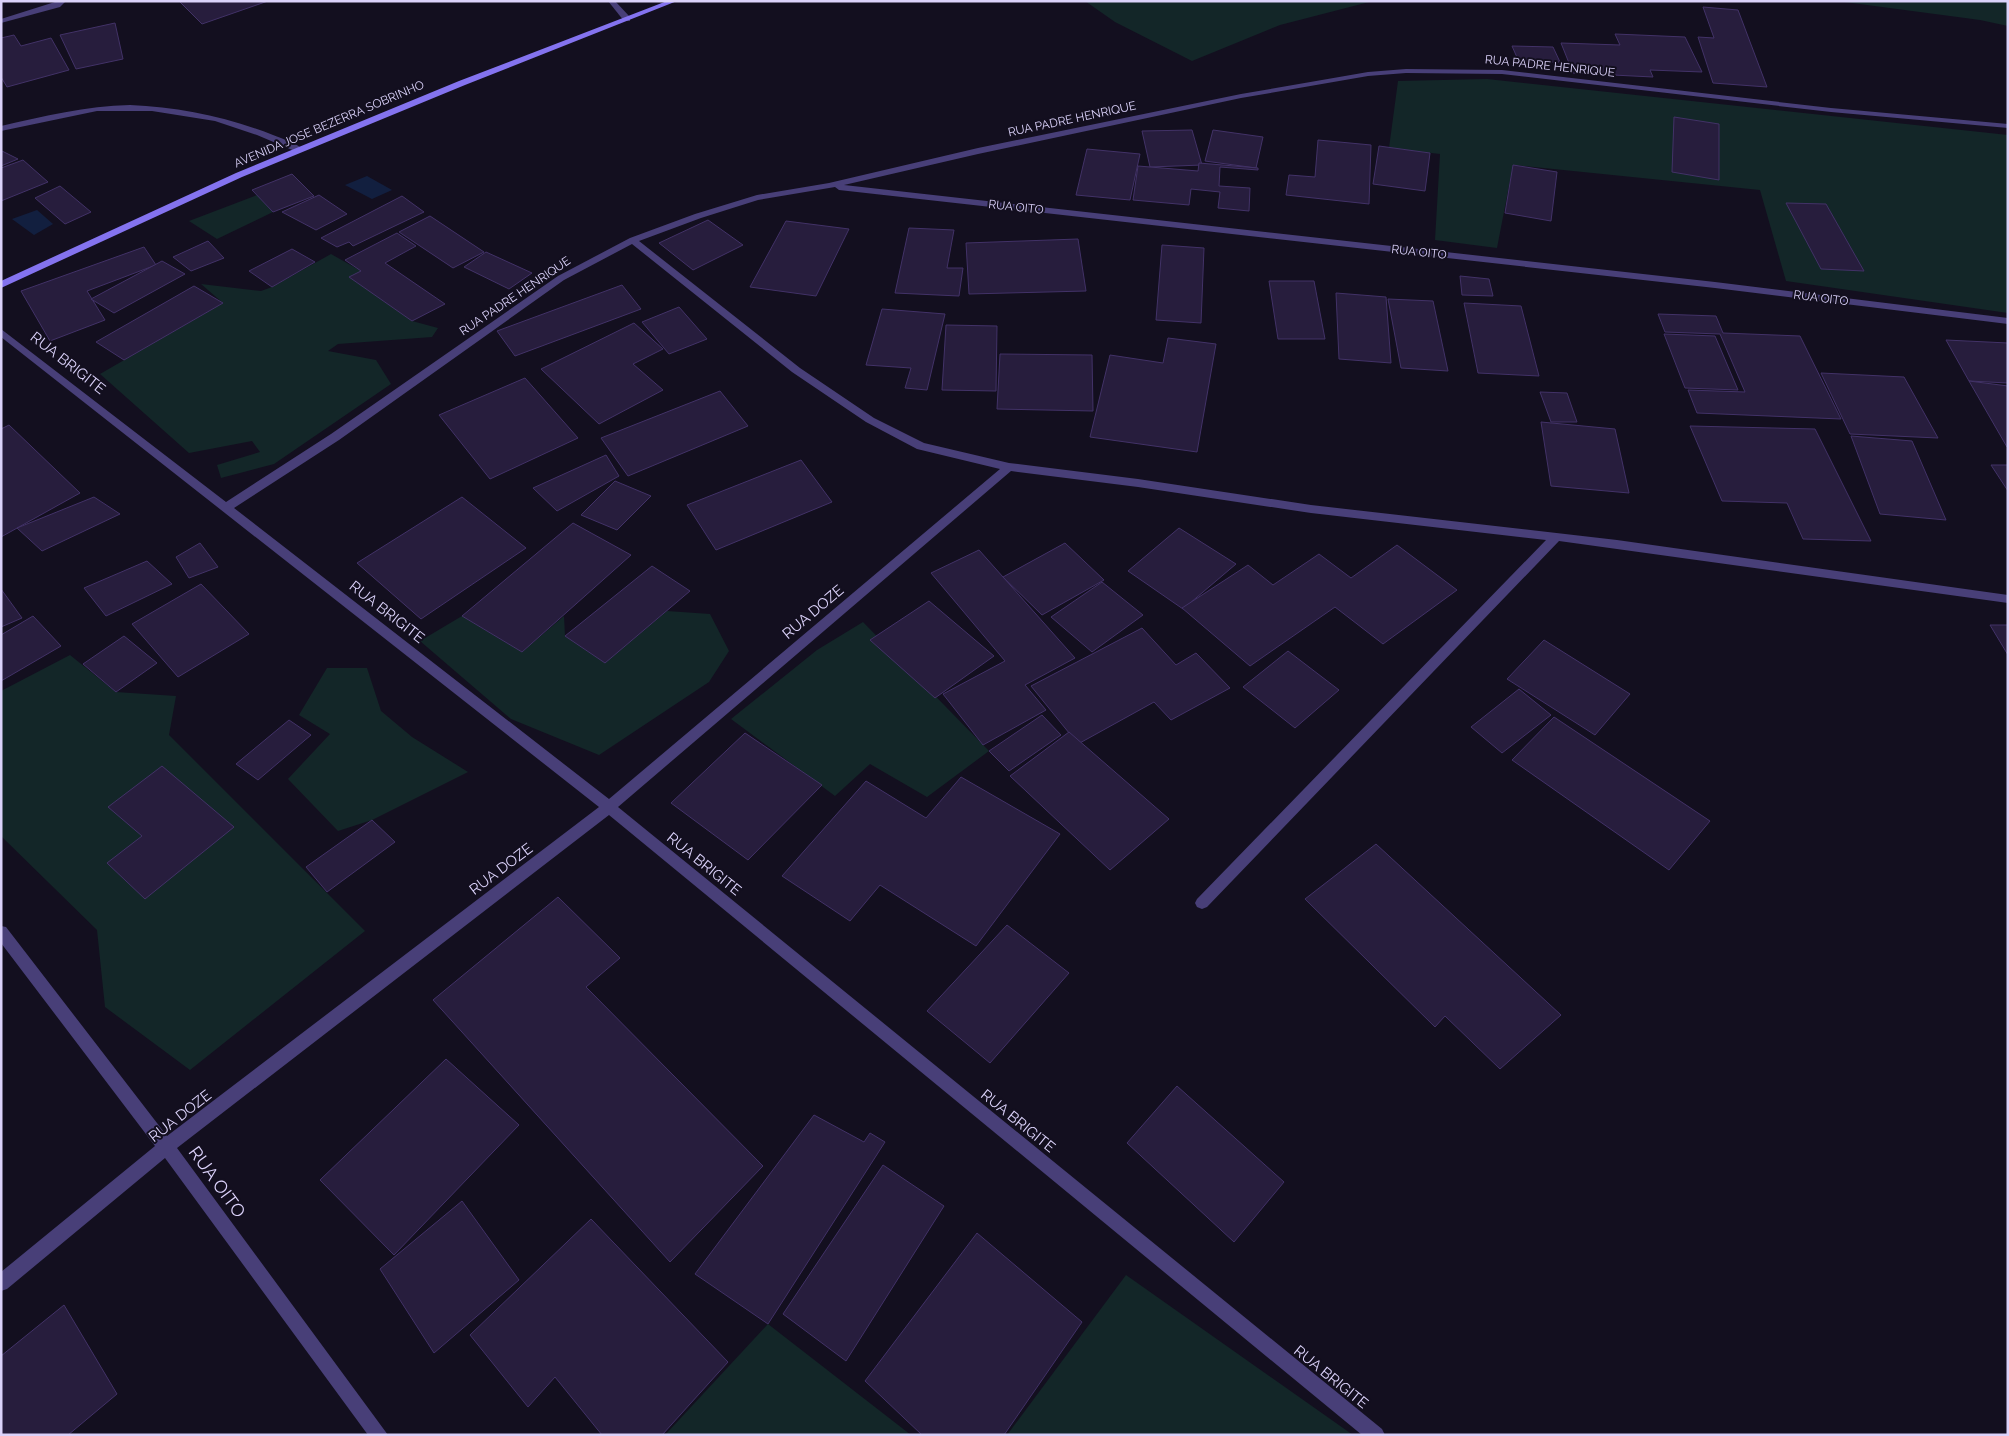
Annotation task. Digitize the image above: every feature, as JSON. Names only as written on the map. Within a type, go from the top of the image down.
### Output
[{"type":"main road","name":"AVENIDA JOSE BEZERRA SOBRINHO","points":[[1,286],[239,175],[462,83],[674,1]]},
{"type":"street","points":[[1,21],[57,5],[63,1]]},
{"type":"street","points":[[611,1],[627,19]]},
{"type":"street","name":"RUA PADRE HENRIQUE","points":[[227,507],[335,437],[561,278],[633,240],[698,216],[757,198],[829,186],[978,151],[1231,98],[1368,74],[1406,71],[1502,72],[1831,110],[2008,126]]},
{"type":"street","points":[[1,129],[78,112],[130,107],[178,112],[231,123],[271,136],[300,150]]},
{"type":"street","name":"RUA OITO","points":[[829,186],[1715,285],[2008,321]]},
{"type":"street","points":[[633,240],[796,370],[870,420],[921,446],[1009,467],[1138,483],[1311,509],[1556,537],[2008,599]]},
{"type":"street","name":"RUA BRIGITE","points":[[1,332],[609,807],[1376,1435]]},
{"type":"street","name":"RUA DOZE","points":[[1,1283],[166,1147],[609,807],[1009,467]]},
{"type":"street","points":[[1202,903],[1556,537]]},
{"type":"street","name":"RUA OITO","points":[[1,932],[166,1147],[379,1435]]},
{"type":"green space","points":[[1085,1],[1373,1],[1280,25],[1192,61],[1115,22]]},
{"type":"green space","points":[[1837,1],[2008,1],[2008,26],[1980,20]]},
{"type":"green space","points":[[1487,79],[2008,135],[2008,313],[1786,281],[1760,190],[1513,165],[1497,248],[1435,240],[1440,154],[1389,148],[1398,81]]},
{"type":"green space","points":[[257,195],[273,212],[217,239],[189,221]]},
{"type":"green space","points":[[331,254],[361,271],[350,277],[412,321],[438,328],[432,337],[338,344],[328,351],[376,360],[391,384],[274,464],[221,478],[217,465],[260,452],[252,441],[189,453],[100,374],[223,303],[201,284],[261,291],[272,287]]},
{"type":"green space","points":[[667,611],[710,614],[729,651],[709,682],[599,755],[511,719],[420,641],[462,616],[522,652],[564,616],[565,636],[605,663]]},
{"type":"green space","points":[[863,622],[989,751],[927,797],[870,764],[835,796],[731,719],[817,650]]},
{"type":"green space","points":[[70,655],[116,692],[176,696],[169,735],[365,931],[190,1070],[105,1007],[97,930],[1,836],[1,691]]},
{"type":"green space","points":[[327,668],[367,668],[381,711],[412,737],[468,772],[372,820],[338,831],[288,779],[330,734],[299,715]]},
{"type":"green space","points":[[1126,1275],[1353,1435],[1007,1435]]},
{"type":"green space","points":[[768,1324],[911,1435],[665,1435]]},
{"type":"water","points":[[367,176],[392,190],[372,199],[345,185]]},
{"type":"water","points":[[37,210],[53,224],[34,235],[12,219]]},
{"type":"building","points":[[179,1],[268,1],[202,24]]},
{"type":"building","points":[[1703,7],[1738,10],[1767,87],[1713,83],[1698,37],[1714,38]]},
{"type":"building","points":[[115,23],[123,59],[76,69],[60,35]]},
{"type":"building","points":[[1615,34],[1685,37],[1702,72],[1650,70],[1653,77],[1573,73],[1561,43],[1620,45]]},
{"type":"building","points":[[14,35],[21,46],[51,38],[69,70],[7,87],[1,77],[1,38]]},
{"type":"building","points":[[1512,46],[1553,47],[1560,62],[1519,62]]},
{"type":"building","points":[[1674,117],[1719,124],[1719,180],[1672,172]]},
{"type":"building","points":[[1192,130],[1202,165],[1150,167],[1142,131]]},
{"type":"building","points":[[1213,130],[1263,137],[1256,168],[1205,161]]},
{"type":"building","points":[[1318,140],[1371,145],[1369,204],[1286,195],[1289,175],[1315,177]]},
{"type":"building","points":[[1379,146],[1430,153],[1425,191],[1373,184]]},
{"type":"building","points":[[1087,149],[1140,154],[1130,200],[1076,195]]},
{"type":"building","points":[[2,151],[18,159],[1,166]]},
{"type":"building","points":[[23,160],[48,182],[1,201],[1,168]]},
{"type":"building","points":[[1199,163],[1258,168],[1258,170],[1220,167],[1219,186],[1250,188],[1249,211],[1218,208],[1220,192],[1191,189],[1189,205],[1133,200],[1138,166],[1198,171]]},
{"type":"building","points":[[1513,165],[1557,172],[1551,221],[1505,213]]},
{"type":"building","points":[[292,174],[314,196],[273,212],[252,190]]},
{"type":"building","points":[[60,186],[91,212],[65,224],[35,198]]},
{"type":"building","points":[[319,195],[347,214],[316,230],[282,212]]},
{"type":"building","points":[[402,196],[424,212],[353,246],[349,242],[337,247],[321,238]]},
{"type":"building","points":[[1786,203],[1826,204],[1864,271],[1821,269]]},
{"type":"building","points":[[430,216],[484,252],[453,268],[399,232]]},
{"type":"building","points":[[708,220],[743,245],[693,270],[659,243]]},
{"type":"building","points":[[786,221],[849,229],[816,296],[750,287]]},
{"type":"building","points":[[909,228],[954,230],[947,268],[963,268],[959,296],[895,293]]},
{"type":"building","points":[[397,233],[416,246],[385,263],[445,304],[412,321],[349,277],[361,271],[345,260]]},
{"type":"building","points":[[1078,239],[1086,291],[969,294],[966,243]]},
{"type":"building","points":[[208,241],[224,258],[191,271],[173,257]]},
{"type":"building","points":[[1162,245],[1204,248],[1201,323],[1156,320]]},
{"type":"building","points":[[144,247],[156,265],[87,291],[105,320],[50,341],[21,291]]},
{"type":"building","points":[[292,249],[315,262],[272,287],[249,271]]},
{"type":"building","points":[[486,252],[532,273],[509,289],[464,267]]},
{"type":"building","points":[[162,261],[185,274],[114,313],[91,299]]},
{"type":"building","points":[[1460,276],[1489,279],[1493,296],[1462,295]]},
{"type":"building","points":[[1269,281],[1314,281],[1325,339],[1278,339]]},
{"type":"building","points":[[622,285],[641,309],[515,356],[497,331]]},
{"type":"building","points":[[194,286],[223,303],[124,360],[96,342]]},
{"type":"building","points":[[1336,293],[1386,297],[1391,363],[1339,359]]},
{"type":"building","points":[[1388,299],[1433,301],[1448,371],[1401,368]]},
{"type":"building","points":[[1464,303],[1521,306],[1539,376],[1478,373]]},
{"type":"building","points":[[679,307],[707,339],[669,354],[642,322]]},
{"type":"building","points":[[882,309],[945,314],[927,390],[905,388],[911,368],[866,365]]},
{"type":"building","points":[[1658,314],[1716,316],[1723,333],[1800,336],[1841,419],[1697,413],[1688,390],[1745,392],[1720,334],[1665,332]]},
{"type":"building","points":[[634,323],[663,349],[633,364],[663,390],[599,424],[541,369]]},
{"type":"building","points":[[946,325],[997,326],[996,391],[942,390]]},
{"type":"building","points":[[1664,334],[1715,336],[1738,390],[1685,388]]},
{"type":"building","points":[[1168,338],[1216,344],[1197,452],[1090,437],[1110,355],[1163,363]]},
{"type":"building","points":[[1946,340],[2008,343],[2008,383],[1969,381]]},
{"type":"building","points":[[1000,354],[1092,355],[1093,411],[997,409]]},
{"type":"building","points":[[1821,373],[1904,377],[1938,438],[1850,434]]},
{"type":"building","points":[[525,378],[578,438],[490,479],[439,415]]},
{"type":"building","points":[[1969,381],[2008,386],[2008,447],[2007,447]]},
{"type":"building","points":[[720,391],[748,426],[628,476],[601,438]]},
{"type":"building","points":[[1540,392],[1567,393],[1577,422],[1551,422]]},
{"type":"building","points":[[1541,422],[1615,429],[1629,493],[1551,486]]},
{"type":"building","points":[[9,425],[80,493],[1,537],[1,429]]},
{"type":"building","points":[[1690,426],[1815,429],[1871,541],[1803,539],[1787,503],[1722,501]]},
{"type":"building","points":[[1851,436],[1912,441],[1946,520],[1880,514]]},
{"type":"building","points":[[606,455],[619,476],[557,511],[533,488]]},
{"type":"building","points":[[801,460],[832,502],[716,550],[687,505]]},
{"type":"building","points":[[1991,465],[2008,465],[2008,491]]},
{"type":"building","points":[[615,481],[651,496],[617,530],[581,515]]},
{"type":"building","points":[[94,497],[120,514],[42,551],[17,528]]},
{"type":"building","points":[[462,497],[526,548],[421,619],[357,563]]},
{"type":"building","points":[[573,523],[631,555],[522,652],[462,616]]},
{"type":"building","points":[[1179,528],[1236,564],[1183,609],[1128,571]]},
{"type":"building","points":[[200,543],[218,567],[189,578],[176,557]]},
{"type":"building","points":[[1065,543],[1104,580],[1042,615],[1003,577]]},
{"type":"building","points":[[1397,545],[1457,590],[1383,644],[1335,607],[1250,666],[1182,608],[1248,565],[1273,585],[1319,554],[1351,578]]},
{"type":"building","points":[[979,550],[1075,658],[1025,685],[1046,710],[983,745],[943,694],[1005,661],[931,573]]},
{"type":"building","points":[[147,561],[172,584],[106,616],[84,588]]},
{"type":"building","points":[[652,566],[690,591],[605,663],[565,636]]},
{"type":"building","points":[[1102,582],[1143,615],[1092,652],[1051,617]]},
{"type":"building","points":[[201,584],[249,634],[178,677],[132,624]]},
{"type":"building","points":[[1,589],[22,618],[1,627]]},
{"type":"building","points":[[929,601],[994,656],[935,698],[870,640]]},
{"type":"building","points":[[33,616],[61,646],[1,681],[1,635]]},
{"type":"building","points":[[1990,625],[2008,625],[2008,655]]},
{"type":"building","points":[[1142,628],[1176,665],[1196,653],[1230,688],[1171,720],[1154,702],[1078,744],[1031,686]]},
{"type":"building","points":[[124,636],[157,663],[116,692],[83,664]]},
{"type":"building","points":[[1544,640],[1630,694],[1595,735],[1507,679]]},
{"type":"building","points":[[1288,651],[1339,690],[1295,728],[1243,687]]},
{"type":"building","points":[[1519,689],[1551,715],[1502,753],[1471,727]]},
{"type":"building","points":[[1042,715],[1061,735],[1009,771],[989,751]]},
{"type":"building","points":[[1554,717],[1710,821],[1669,870],[1512,760]]},
{"type":"building","points":[[289,720],[311,735],[258,780],[236,764]]},
{"type":"building","points":[[1069,732],[1169,819],[1110,870],[1010,776]]},
{"type":"building","points":[[745,733],[822,785],[748,860],[671,803]]},
{"type":"building","points":[[162,766],[234,827],[145,899],[107,863],[142,836],[108,807]]},
{"type":"building","points":[[961,777],[1060,834],[976,946],[880,885],[850,921],[782,876],[866,781],[926,818]]},
{"type":"building","points":[[372,820],[395,842],[327,892],[306,867]]},
{"type":"building","points":[[1376,844],[1561,1015],[1500,1069],[1445,1016],[1435,1027],[1305,899]]},
{"type":"building","points":[[558,897],[620,958],[586,987],[763,1166],[670,1262],[433,1000]]},
{"type":"building","points":[[1007,925],[1069,973],[990,1063],[927,1011]]},
{"type":"building","points":[[446,1059],[519,1125],[394,1255],[320,1180]]},
{"type":"building","points":[[1177,1086],[1284,1182],[1234,1242],[1127,1143]]},
{"type":"building","points":[[814,1115],[864,1142],[870,1133],[885,1142],[768,1324],[695,1274]]},
{"type":"building","points":[[883,1165],[944,1206],[846,1361],[783,1314]]},
{"type":"building","points":[[462,1201],[519,1280],[434,1353],[380,1269]]},
{"type":"building","points":[[591,1219],[728,1362],[662,1435],[602,1435],[555,1377],[528,1407],[470,1335]]},
{"type":"building","points":[[977,1233],[1082,1322],[1004,1435],[922,1435],[865,1381]]},
{"type":"building","points":[[64,1305],[117,1394],[68,1435],[1,1435],[1,1356]]}]
